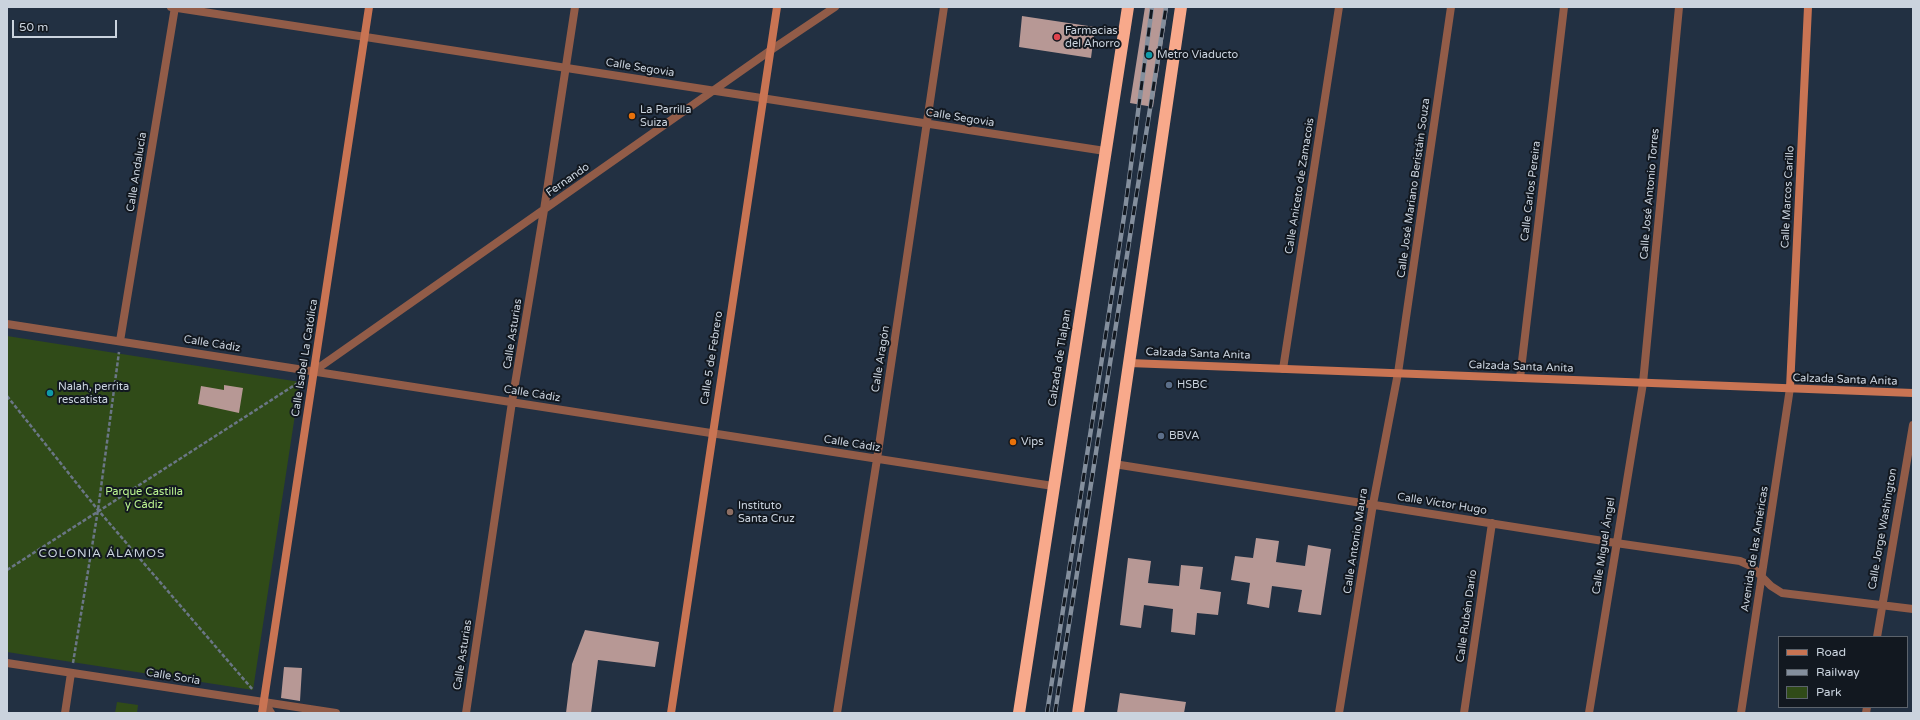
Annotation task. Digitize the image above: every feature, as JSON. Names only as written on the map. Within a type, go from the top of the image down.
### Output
[{"type":"highway","name":"Calzada de Tlalpan","points":[[1019,713],[1128,7]]},
{"type":"highway","points":[[1078,713],[1181,7]]},
{"type":"street","name":"Calle Segovia","points":[[174,7],[1105,152]]},
{"type":"street","name":"Calle Andalucía","points":[[120,341],[174,7]]},
{"type":"street","name":"Calle Isabel La Católica","points":[[262,713],[369,7]]},
{"type":"street","name":"Calle Asturias","points":[[466,713],[512,402],[544,210],[575,7]]},
{"type":"street","name":"Calle 5 de Febrero","points":[[671,713],[777,7]]},
{"type":"street","name":"Fernando","points":[[314,371],[771,50],[835,7]]},
{"type":"street","name":"Calle Aragón","points":[[837,713],[928,124],[944,7]]},
{"type":"street","name":"Calle Aniceto de Zamacois","points":[[1283,368],[1338,7]]},
{"type":"street","name":"Calle José Mariano Beristáin Souza","points":[[1398,373],[1451,7]]},
{"type":"street","name":"Calle Carlos Pereira","points":[[1520,378],[1564,7]]},
{"type":"street","name":"Calle José Antonio Torres","points":[[1643,383],[1679,7]]},
{"type":"street","name":"Calle Marcos Carillo","points":[[1790,388],[1808,7]]},
{"type":"street","name":"Calle Cádiz","points":[[7,324],[1054,486]]},
{"type":"street","name":"Calzada Santa Anita","points":[[1129,362],[1913,393]]},
{"type":"street","name":"Calle Antonio Maura","points":[[1339,713],[1373,504],[1398,373]]},
{"type":"street","name":"Calle Miguel Ángel","points":[[1589,713],[1643,383]]},
{"type":"street","name":"Avenida de las Américas","points":[[1741,713],[1790,388]]},
{"type":"street","name":"Calle Jorge Washington","points":[[1877,636],[1881,604],[1913,425]]},
{"type":"street","name":"Calle Víctor Hugo","points":[[1114,464],[1616,543],[1740,560],[1751,566],[1771,586],[1782,592],[1913,609]]},
{"type":"street","name":"Calle Rubén Darío","points":[[1464,713],[1492,523]]},
{"type":"street","name":"Calle Soria","points":[[7,663],[336,713]]},
{"type":"street","points":[[65,713],[71,673]]},
{"type":"street","points":[[264,702],[272,713]]},
{"type":"path","points":[[71,673],[98,510],[120,341]]},
{"type":"path","points":[[7,570],[98,510],[300,382],[314,371]]},
{"type":"path","points":[[7,396],[98,510],[264,702]]},
{"type":"green space","name":"Parque Castilla y Cádiz","points":[[7,336],[300,382],[253,690],[7,652]]},
{"type":"green space","points":[[117,702],[138,705],[137,713],[115,713]]},
{"type":"building","name":"Metro Viaducto","points":[[1145,7],[1168,7],[1153,107],[1130,103]]},
{"type":"building","name":"Farmacias del Ahorro","points":[[1022,16],[1095,27],[1091,58],[1019,47]]},
{"type":"building","points":[[224,385],[243,388],[239,413],[198,404],[201,386],[224,390]]},
{"type":"building","points":[[1256,538],[1279,541],[1276,562],[1305,566],[1308,545],[1331,549],[1321,615],[1298,612],[1302,590],[1272,586],[1269,608],[1247,604],[1250,583],[1231,580],[1235,556],[1253,558]]},
{"type":"building","points":[[1128,558],[1151,561],[1148,583],[1179,586],[1181,565],[1203,567],[1200,589],[1221,592],[1218,615],[1197,613],[1195,635],[1171,632],[1173,609],[1144,605],[1141,628],[1120,625]]},
{"type":"building","points":[[585,630],[659,642],[655,667],[598,660],[591,713],[566,713],[572,664]]},
{"type":"building","points":[[284,667],[302,668],[300,701],[281,698]]},
{"type":"building","points":[[1120,693],[1186,702],[1184,713],[1117,713]]},
{"type":"railway","points":[[1047,713],[1125,210],[1152,7]]},
{"type":"railway","points":[[1055,713],[1166,7]]},
{"type":"place","name":"Farmacias del Ahorro","points":[[1057,37]]},
{"type":"place","name":"Metro Viaducto","points":[[1149,55]]},
{"type":"place","name":"La Parrilla Suiza","points":[[632,116]]},
{"type":"place","name":"HSBC","points":[[1169,385]]},
{"type":"place","name":"Nalah, perrita rescatista","points":[[50,393]]},
{"type":"place","name":"BBVA","points":[[1161,436]]},
{"type":"place","name":"Vips","points":[[1013,442]]},
{"type":"place","name":"Instituto Santa Cruz","points":[[730,512]]},
{"type":"district","name":"COLONIA ÁLAMOS","points":[[102,554]]}]
